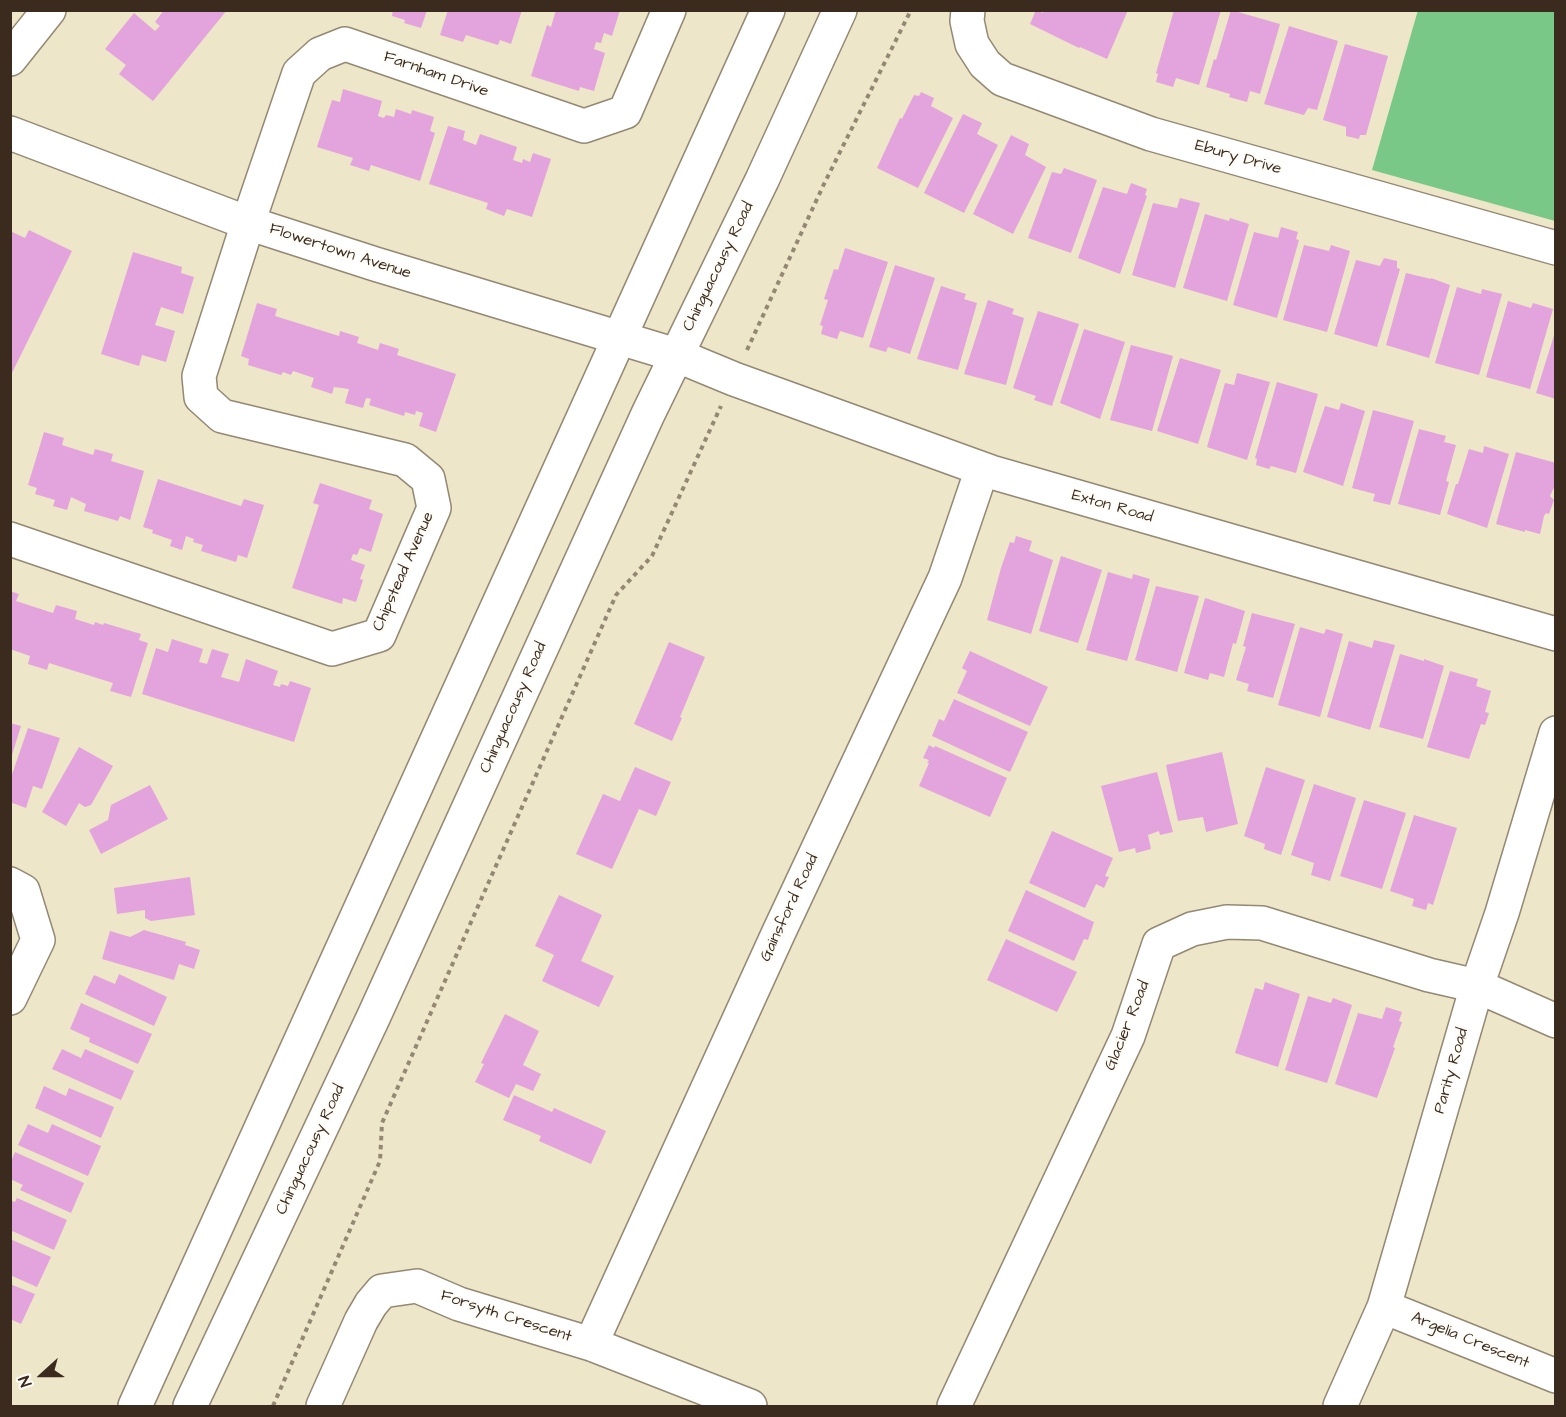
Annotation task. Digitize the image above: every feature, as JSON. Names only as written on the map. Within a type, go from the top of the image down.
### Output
[{"type":"street","points":[[10,59],[50,10]]},
{"type":"street","name":"Farnham Drive","points":[[248,223],[299,73],[320,54],[345,45],[584,126],[625,112],[669,10]]},
{"type":"street","points":[[135,1407],[768,10]]},
{"type":"street","name":"Chinguacousy Road","points":[[190,1407],[368,1029],[676,355],[762,180],[840,10]]},
{"type":"street","name":"Ebury Drive","points":[[968,10],[967,21],[972,44],[985,64],[1002,79],[1151,134],[1556,248]]},
{"type":"street","name":"Flowertown Avenue","points":[[10,133],[248,223],[676,355]]},
{"type":"street","name":"Chipstead Avenue","points":[[10,539],[332,649],[379,635],[434,508],[429,479],[405,460],[222,416],[201,398],[199,376],[248,223]]},
{"type":"street","name":"Exton Road","points":[[676,355],[745,383],[982,469],[1556,634]]},
{"type":"street","name":"Gainsford Road","points":[[591,1344],[778,934],[945,578],[982,469]]},
{"type":"street","name":"Parity Road","points":[[1340,1407],[1384,1307],[1477,986],[1502,913],[1556,733]]},
{"type":"street","points":[[10,884],[23,891],[38,940],[10,998]]},
{"type":"street","name":"Glacier Road","points":[[954,1407],[1128,1036],[1159,944],[1192,929],[1227,922],[1262,923],[1429,975],[1477,986],[1556,1021]]},
{"type":"street","name":"Forsyth Crescent","points":[[322,1407],[361,1321],[382,1291],[417,1286],[459,1304],[591,1344],[750,1407]]},
{"type":"street","name":"Argelia Crescent","points":[[1384,1307],[1556,1376]]},
{"type":"path","points":[[754,335],[824,184],[911,10]]},
{"type":"path","points":[[273,1407],[380,1161],[382,1123],[616,595],[652,556],[719,411]]},
{"type":"green space","points":[[1418,10],[1555,11],[1555,221],[1372,170]]},
{"type":"building","points":[[164,10],[227,10],[153,101],[119,74],[126,65],[105,49],[134,13],[155,31],[160,26],[155,22]]},
{"type":"building","points":[[393,10],[427,10],[421,28],[404,23],[405,20],[392,16]]},
{"type":"building","points":[[448,10],[522,10],[511,44],[500,40],[498,45],[466,35],[463,42],[440,35]]},
{"type":"building","points":[[556,10],[620,10],[612,36],[604,33],[601,43],[596,42],[594,49],[605,53],[594,91],[580,87],[579,91],[531,76],[547,25],[551,27]]},
{"type":"building","points":[[1036,10],[1043,13],[1044,10],[1128,10],[1107,59],[1030,24]]},
{"type":"building","points":[[1174,10],[1221,10],[1199,85],[1176,78],[1173,87],[1156,82],[1158,74],[1156,73]]},
{"type":"building","points":[[1231,10],[1280,24],[1260,94],[1250,91],[1247,102],[1206,87]]},
{"type":"building","points":[[1289,26],[1338,41],[1317,110],[1308,108],[1304,115],[1264,104]]},
{"type":"building","points":[[1345,44],[1388,56],[1366,135],[1360,135],[1359,139],[1346,136],[1346,127],[1323,120]]},
{"type":"building","points":[[343,89],[382,101],[378,116],[384,118],[386,115],[394,117],[396,109],[411,114],[412,110],[434,117],[430,131],[435,133],[420,181],[371,165],[369,171],[350,165],[353,158],[317,147],[332,100],[340,102]]},
{"type":"building","points":[[921,92],[934,98],[931,106],[953,118],[918,188],[877,168],[900,118],[902,119],[914,95],[919,96]]},
{"type":"building","points":[[963,114],[982,123],[977,134],[998,145],[964,213],[924,193]]},
{"type":"building","points":[[448,126],[465,131],[463,140],[476,145],[480,134],[517,147],[513,160],[522,163],[523,159],[530,162],[533,153],[551,159],[532,217],[507,209],[504,216],[486,209],[488,203],[429,184]]},
{"type":"building","points":[[1011,135],[1029,144],[1025,155],[1046,167],[1013,234],[973,214]]},
{"type":"building","points":[[1064,168],[1097,180],[1071,253],[1028,238],[1052,172],[1061,174]]},
{"type":"building","points":[[1131,183],[1147,189],[1145,195],[1147,196],[1120,274],[1078,258],[1103,187],[1127,194]]},
{"type":"building","points":[[1180,198],[1200,203],[1175,288],[1132,275],[1153,203],[1177,208]]},
{"type":"building","points":[[1205,214],[1249,224],[1227,301],[1183,288]]},
{"type":"building","points":[[1281,227],[1298,232],[1296,239],[1299,240],[1277,318],[1233,305],[1254,232],[1278,238]]},
{"type":"building","points":[[29,230],[72,251],[10,377],[10,231],[25,238]]},
{"type":"building","points":[[1304,245],[1329,251],[1331,245],[1350,251],[1327,332],[1283,320]]},
{"type":"building","points":[[845,248],[888,262],[863,338],[840,331],[837,339],[821,334],[823,326],[820,325],[828,300],[824,299],[834,269],[838,270]]},
{"type":"building","points":[[133,252],[182,267],[181,273],[194,277],[183,314],[161,307],[155,325],[175,331],[166,362],[142,355],[139,366],[101,354]]},
{"type":"building","points":[[1384,258],[1397,261],[1397,268],[1400,269],[1377,347],[1334,334],[1356,260],[1380,266]]},
{"type":"building","points":[[895,265],[935,278],[910,354],[888,347],[886,352],[869,347]]},
{"type":"building","points":[[1406,273],[1450,285],[1429,358],[1386,345]]},
{"type":"building","points":[[941,286],[966,294],[964,299],[977,303],[958,370],[917,359]]},
{"type":"building","points":[[1457,287],[1481,294],[1482,289],[1502,294],[1479,375],[1435,363]]},
{"type":"building","points":[[988,300],[1014,309],[1012,314],[1024,318],[1006,385],[964,374]]},
{"type":"building","points":[[1508,301],[1531,308],[1533,303],[1553,309],[1530,389],[1486,377]]},
{"type":"building","points":[[257,303],[277,309],[275,316],[339,336],[340,331],[359,337],[357,343],[378,350],[380,343],[399,349],[397,355],[456,374],[436,432],[419,426],[423,413],[416,411],[415,415],[405,412],[404,416],[369,405],[371,399],[366,398],[363,408],[345,403],[349,389],[334,387],[332,394],[311,387],[314,378],[293,371],[291,375],[283,372],[281,375],[248,365],[249,359],[241,356]]},
{"type":"building","points":[[1038,311],[1079,324],[1052,406],[1034,400],[1036,396],[1013,388]]},
{"type":"building","points":[[1084,329],[1125,342],[1100,419],[1060,403]]},
{"type":"building","points":[[1556,329],[1556,399],[1536,393]]},
{"type":"building","points":[[1131,345],[1173,356],[1152,431],[1110,420]]},
{"type":"building","points":[[1180,358],[1221,370],[1198,444],[1157,431]]},
{"type":"building","points":[[1237,373],[1270,382],[1247,460],[1207,447],[1225,383],[1234,385]]},
{"type":"building","points":[[1277,382],[1318,394],[1296,473],[1271,466],[1269,469],[1256,465],[1257,459],[1255,458]]},
{"type":"building","points":[[1341,403],[1365,411],[1343,486],[1303,472],[1325,406],[1339,410]]},
{"type":"building","points":[[1373,410],[1414,421],[1390,505],[1373,501],[1375,494],[1352,488]]},
{"type":"building","points":[[1419,429],[1446,436],[1444,442],[1456,445],[1440,515],[1398,504]]},
{"type":"building","points":[[44,432],[64,438],[62,445],[93,455],[95,449],[113,454],[111,461],[144,471],[130,520],[120,516],[118,521],[84,511],[86,504],[71,497],[67,510],[53,506],[55,500],[35,494],[37,488],[28,485]]},
{"type":"building","points":[[1484,446],[1509,454],[1487,528],[1447,514],[1469,449],[1483,453]]},
{"type":"building","points":[[1516,452],[1556,463],[1556,483],[1550,496],[1554,500],[1549,514],[1546,513],[1544,516],[1540,534],[1496,524]]},
{"type":"building","points":[[158,479],[241,506],[244,499],[264,505],[247,558],[238,555],[236,562],[201,551],[203,545],[193,542],[194,539],[186,536],[182,550],[170,546],[172,540],[143,527]]},
{"type":"building","points":[[320,483],[372,500],[369,509],[383,514],[371,552],[360,548],[357,555],[353,554],[351,560],[365,565],[356,602],[343,598],[342,604],[292,588],[319,505],[313,503]]},
{"type":"building","points":[[1016,536],[1032,541],[1029,551],[1053,560],[1031,634],[987,620],[1001,568],[1010,542],[1014,543]]},
{"type":"building","points":[[1061,556],[1102,570],[1078,643],[1039,631]]},
{"type":"building","points":[[1108,572],[1132,579],[1133,574],[1150,579],[1127,661],[1086,650]]},
{"type":"building","points":[[1156,586],[1199,596],[1177,672],[1135,660]]},
{"type":"building","points":[[10,591],[19,594],[16,601],[53,613],[56,605],[77,611],[75,619],[94,625],[95,622],[103,625],[104,623],[141,634],[139,640],[148,643],[131,697],[110,691],[113,683],[49,663],[47,670],[28,664],[30,656],[10,649]]},
{"type":"building","points":[[1205,598],[1245,611],[1224,677],[1210,673],[1208,680],[1184,673]]},
{"type":"building","points":[[1252,613],[1295,624],[1273,698],[1247,691],[1249,684],[1236,680],[1246,647],[1243,646]]},
{"type":"building","points":[[1300,627],[1324,634],[1326,629],[1343,634],[1320,717],[1278,705]]},
{"type":"building","points":[[172,639],[203,649],[199,662],[207,664],[212,649],[229,654],[221,677],[239,682],[246,659],[278,671],[273,685],[288,686],[290,681],[311,688],[294,742],[142,694],[156,648],[168,652]]},
{"type":"building","points":[[1374,640],[1395,645],[1370,730],[1327,717],[1349,641],[1372,648]]},
{"type":"building","points":[[669,642],[705,657],[672,741],[634,724]]},
{"type":"building","points":[[970,651],[1048,687],[1030,726],[957,693],[967,671],[962,668]]},
{"type":"building","points":[[1400,654],[1444,666],[1423,739],[1379,727]]},
{"type":"building","points":[[1450,671],[1478,679],[1476,686],[1491,691],[1485,712],[1489,713],[1485,725],[1481,724],[1469,759],[1427,747]]},
{"type":"building","points":[[954,699],[1028,732],[1010,772],[932,736],[939,719],[944,721]]},
{"type":"building","points":[[10,723],[21,726],[11,758],[10,758]]},
{"type":"building","points":[[28,728],[60,738],[42,789],[33,786],[26,808],[10,802],[10,780]]},
{"type":"building","points":[[929,745],[1007,778],[990,817],[919,786],[929,763],[927,763],[929,760],[923,758]]},
{"type":"building","points":[[79,747],[113,766],[91,805],[85,807],[79,803],[66,826],[42,812]]},
{"type":"building","points":[[1222,752],[1238,824],[1206,832],[1203,817],[1178,821],[1166,765]]},
{"type":"building","points":[[635,767],[671,782],[656,816],[639,809],[612,869],[576,854],[603,794],[620,801]]},
{"type":"building","points":[[1266,767],[1305,780],[1281,855],[1264,849],[1265,844],[1244,836]]},
{"type":"building","points":[[1157,772],[1173,832],[1160,835],[1159,831],[1148,835],[1151,849],[1136,853],[1135,848],[1119,852],[1101,786]]},
{"type":"building","points":[[1314,784],[1356,798],[1330,881],[1311,875],[1314,863],[1291,855]]},
{"type":"building","points":[[150,785],[168,819],[101,854],[89,830],[108,820],[111,805]]},
{"type":"building","points":[[1364,800],[1406,813],[1382,889],[1340,876]]},
{"type":"building","points":[[1414,815],[1457,828],[1433,905],[1428,903],[1426,910],[1412,906],[1414,899],[1390,891]]},
{"type":"building","points":[[1052,831],[1113,858],[1105,876],[1109,877],[1104,888],[1096,884],[1085,908],[1029,883]]},
{"type":"building","points":[[190,877],[195,915],[151,921],[145,918],[145,910],[117,914],[114,888]]},
{"type":"building","points":[[1026,890],[1094,922],[1088,940],[1084,939],[1074,961],[1008,931]]},
{"type":"building","points":[[559,895],[602,915],[581,961],[614,976],[599,1007],[542,981],[554,955],[535,946]]},
{"type":"building","points":[[144,930],[186,942],[185,945],[200,950],[194,969],[179,964],[174,980],[102,959],[110,931],[130,937]]},
{"type":"building","points":[[1006,939],[1077,972],[1057,1012],[987,980]]},
{"type":"building","points":[[119,974],[167,997],[154,1026],[85,994],[94,975],[115,984]]},
{"type":"building","points":[[1265,982],[1300,994],[1278,1067],[1235,1053],[1255,988],[1263,990]]},
{"type":"building","points":[[1308,996],[1331,1003],[1333,998],[1352,1005],[1327,1083],[1285,1070]]},
{"type":"building","points":[[81,1003],[152,1034],[138,1064],[89,1042],[90,1038],[70,1029]]},
{"type":"building","points":[[1386,1007],[1402,1012],[1399,1021],[1402,1022],[1377,1098],[1335,1084],[1358,1013],[1382,1019]]},
{"type":"building","points":[[505,1014],[539,1031],[523,1065],[541,1074],[533,1091],[516,1084],[509,1098],[475,1082],[484,1064],[481,1063]]},
{"type":"building","points":[[62,1049],[81,1058],[85,1049],[134,1071],[121,1100],[52,1069]]},
{"type":"building","points":[[44,1086],[66,1096],[69,1088],[114,1107],[101,1138],[35,1108]]},
{"type":"building","points":[[514,1095],[552,1112],[554,1108],[606,1131],[591,1164],[539,1141],[541,1136],[503,1120]]},
{"type":"building","points":[[28,1124],[48,1133],[52,1124],[101,1146],[88,1176],[18,1145]]},
{"type":"building","points":[[15,1152],[84,1183],[71,1213],[20,1190],[23,1185],[10,1179],[10,1164]]},
{"type":"building","points":[[17,1198],[67,1220],[54,1250],[10,1230],[10,1200],[15,1202]]},
{"type":"building","points":[[10,1239],[51,1257],[37,1287],[10,1275]]},
{"type":"building","points":[[10,1284],[35,1294],[21,1324],[10,1319]]}]
